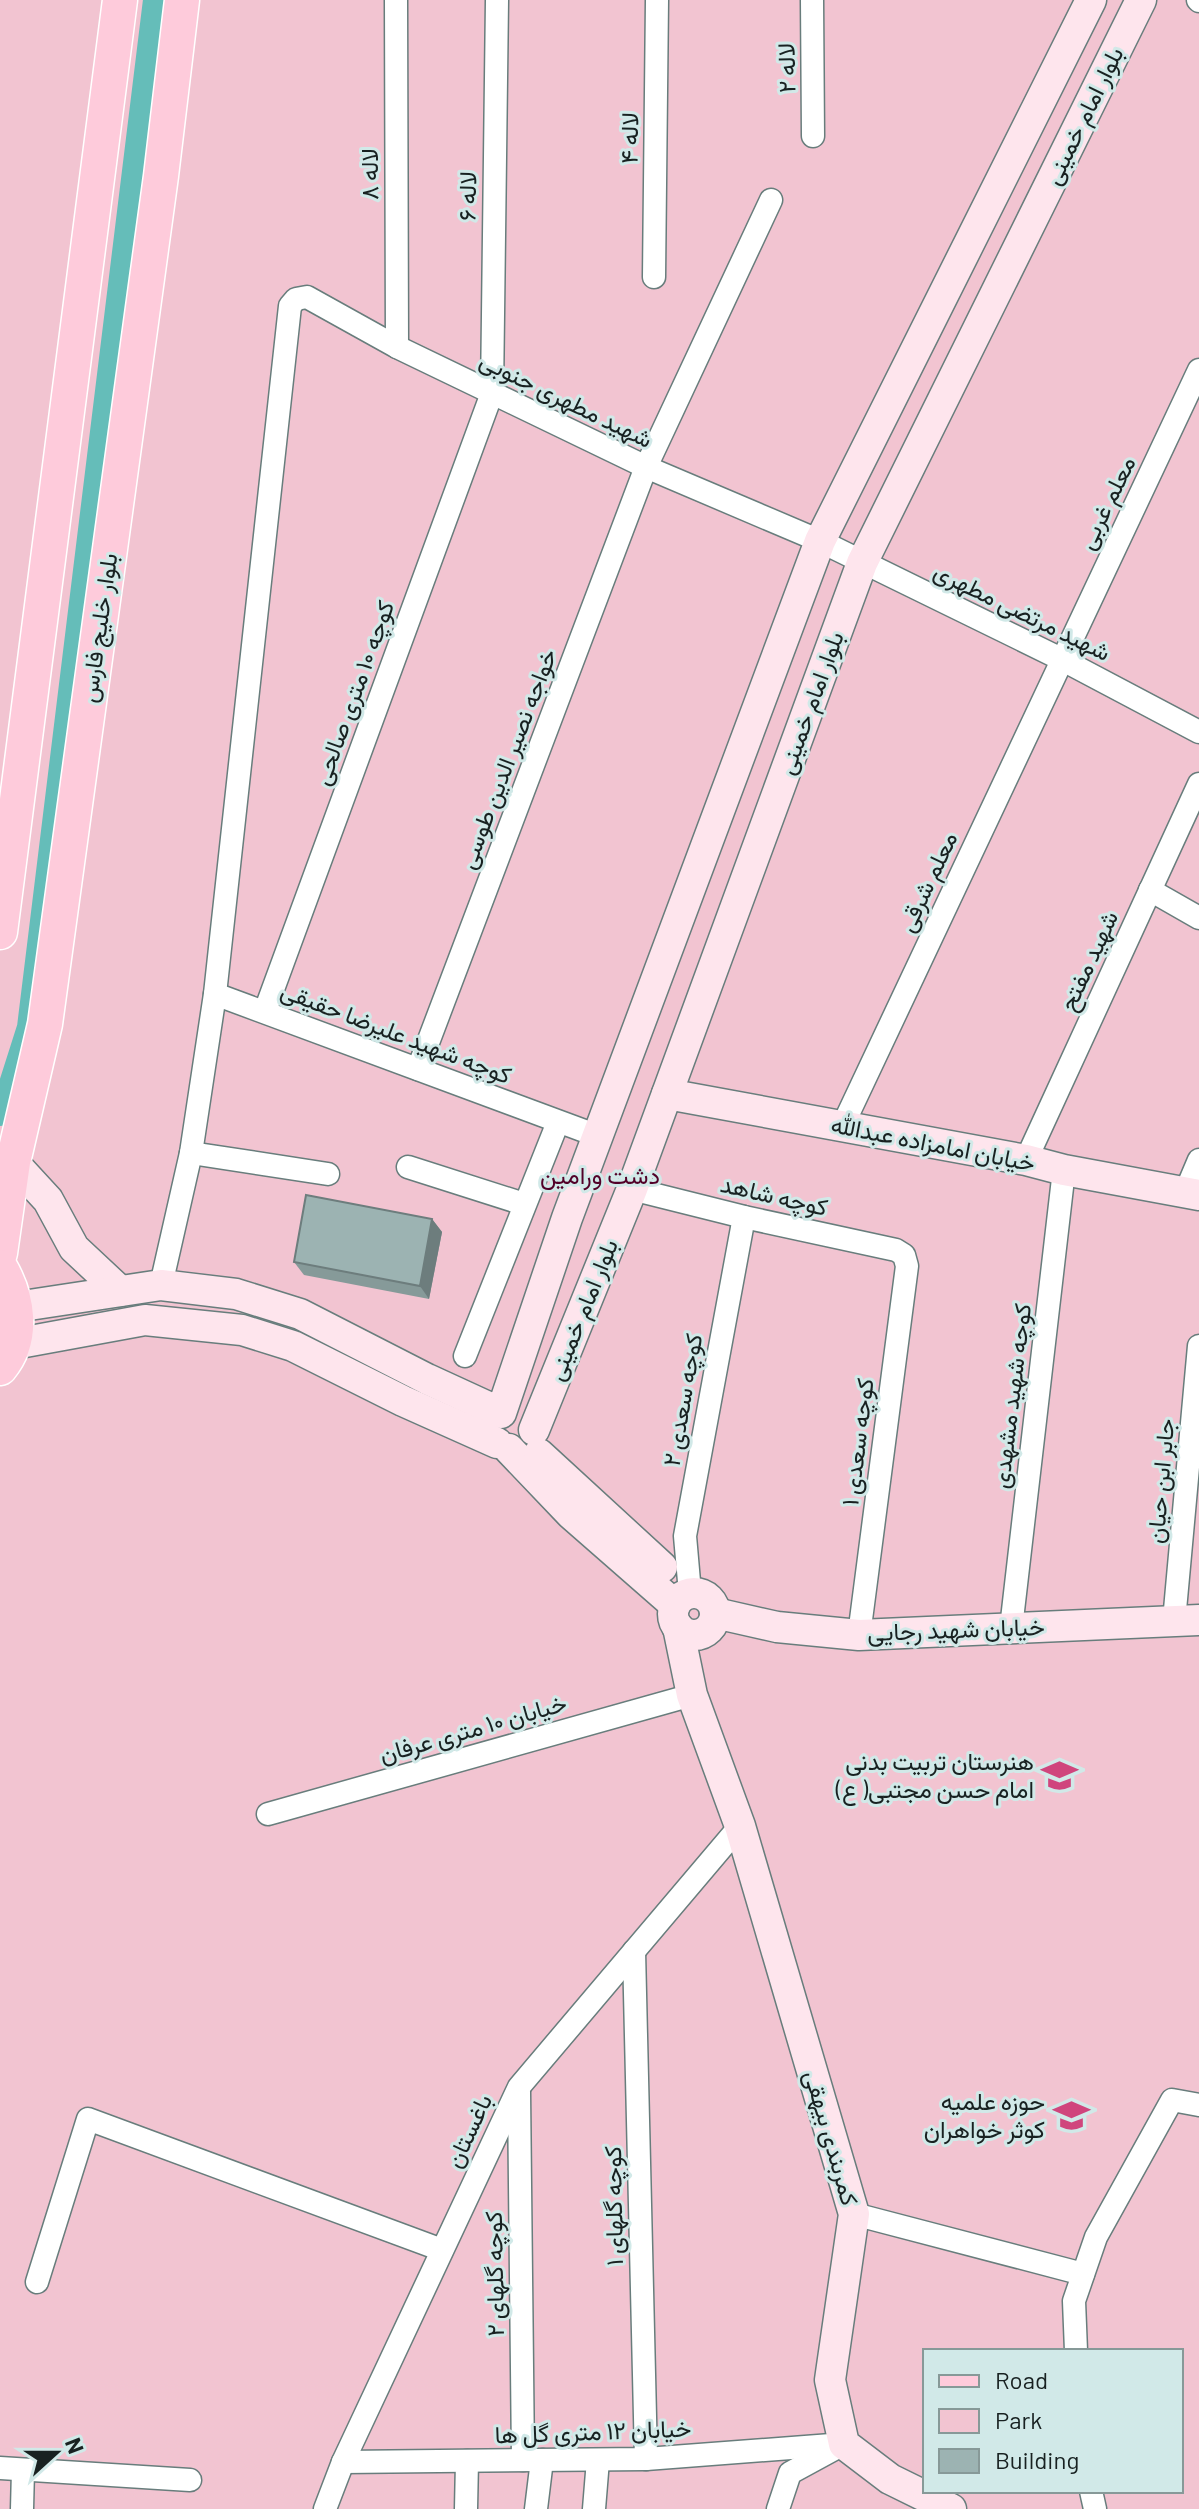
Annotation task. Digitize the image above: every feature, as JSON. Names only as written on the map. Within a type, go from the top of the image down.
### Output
[{"type":"main road","points":[[0,932],[120,0]]},
{"type":"main road","name":"بلوار خلیج فارس","points":[[0,1253],[13,1162],[45,1024],[159,191],[182,0]]},
{"type":"main road","name":"بلوار امام خمینی","points":[[501,1413],[567,1218],[820,541],[1091,0]]},
{"type":"main road","name":"بلوار امام خمینی","points":[[517,1441],[632,1189],[862,563],[1141,0]]},
{"type":"main road","name":"خیابان امامزاده عبدالله","points":[[667,1094],[1192,1194]]},
{"type":"main road","points":[[13,1162],[48,1200],[74,1248],[120,1291]]},
{"type":"main road","points":[[0,1267],[10,1285],[16,1307],[7,1356],[145,1320],[242,1330],[293,1346],[403,1401],[517,1441],[531,1417],[514,1409],[501,1413],[300,1314],[236,1294],[161,1285],[16,1307]]},
{"type":"main road","name":"خیابان شهید رجایی","points":[[517,1441],[571,1514],[693,1614],[859,1635],[1187,1620]]},
{"type":"main road","name":"کمربندی بیهقی","points":[[693,1614],[708,1695],[697,1708],[740,1826],[854,2214],[830,2380],[844,2444]]},
{"type":"main road","points":[[844,2444],[890,2479],[923,2492]]},
{"type":"main road","points":[[925,2493],[947,2502]]},
{"type":"street","name":"لاله ۸","points":[[396,0],[397,347]]},
{"type":"street","name":"لاله ۶","points":[[492,393],[497,0]]},
{"type":"street","name":"لاله ۴","points":[[654,277],[657,0]]},
{"type":"street","name":"لاله ۲","points":[[812,0],[813,136]]},
{"type":"street","name":"خواجه نصیر الدین طوسی","points":[[418,1069],[646,467],[771,200]]},
{"type":"street","name":"شهید مطهری جنوبی","points":[[215,994],[290,306],[296,299],[307,297],[397,347],[646,467],[820,541]]},
{"type":"street","name":"معلم غربی","points":[[1061,659],[1199,370]]},
{"type":"street","name":"کوچه ۱۰ متری صالحی","points":[[265,1011],[492,393]]},
{"type":"street","name":"شهید مرتضی مطهری","points":[[820,541],[1061,659],[1199,732]]},
{"type":"street","name":"معلم شرقی","points":[[842,1127],[1061,659]]},
{"type":"street","name":"شهید مفتح","points":[[1026,1160],[1199,784]]},
{"type":"street","points":[[1150,890],[1199,918]]},
{"type":"street","name":"کوچه شهید علیرضا حقیقی","points":[[215,994],[598,1136]]},
{"type":"street","points":[[161,1285],[191,1153],[215,994]]},
{"type":"street","points":[[465,1356],[558,1122]]},
{"type":"street","points":[[191,1153],[328,1174]]},
{"type":"street","points":[[1192,1194],[1199,1160]]},
{"type":"street","points":[[408,1167],[524,1204]]},
{"type":"street","name":"کوچه شهید مشهدی","points":[[1011,1628],[1064,1170]]},
{"type":"street","name":"کوچه شاهد","points":[[632,1189],[896,1250],[904,1255]]},
{"type":"street","name":"کوچه سعدی ۲","points":[[693,1614],[685,1536],[744,1217]]},
{"type":"street","name":"کوچه سعدی ۱","points":[[859,1635],[907,1266],[904,1255]]},
{"type":"street","name":"جابر ابن حیان","points":[[1187,1620],[1199,1346]]},
{"type":"street","name":"خیابان ۱۰ متری عرفان","points":[[268,1814],[697,1708]]},
{"type":"street","name":"باغستان","points":[[325,2509],[343,2462],[519,2087],[740,1826]]},
{"type":"street","name":"کوچه گلهای ۱","points":[[634,1951],[646,2459]]},
{"type":"street","name":"کوچه گلهای ۲","points":[[519,2087],[536,2509]]},
{"type":"street","points":[[1076,2349],[1074,2301],[1096,2237],[1172,2100],[1199,2105]]},
{"type":"street","points":[[37,2282],[88,2119],[442,2250]]},
{"type":"street","points":[[854,2214],[1083,2274]]},
{"type":"street","points":[[778,2509],[790,2473],[844,2444]]},
{"type":"street","name":"خیابان ۱۲ متری گل ها","points":[[343,2462],[646,2459],[844,2444]]},
{"type":"street","points":[[594,2509],[598,2460]]},
{"type":"street","points":[[466,2509],[467,2461]]},
{"type":"street","points":[[0,2468],[190,2480]]},
{"type":"street","points":[[22,2509],[23,2470]]},
{"type":"green space","name":"دشت ورامین","points":[[0,0],[1199,0],[1199,2509],[0,2509]]},
{"type":"building","points":[[306,1195],[432,1219],[420,1286],[294,1262]]},
{"type":"waterway","points":[[0,1115],[28,1027],[154,0]]},
{"type":"place","name":"هنرستان تربیت بدنی امام حسن مجتبی( ع)","points":[[1060,1776]]},
{"type":"place","name":"حوزه علمیه کوثر خواهران","points":[[1071,2116]]}]
